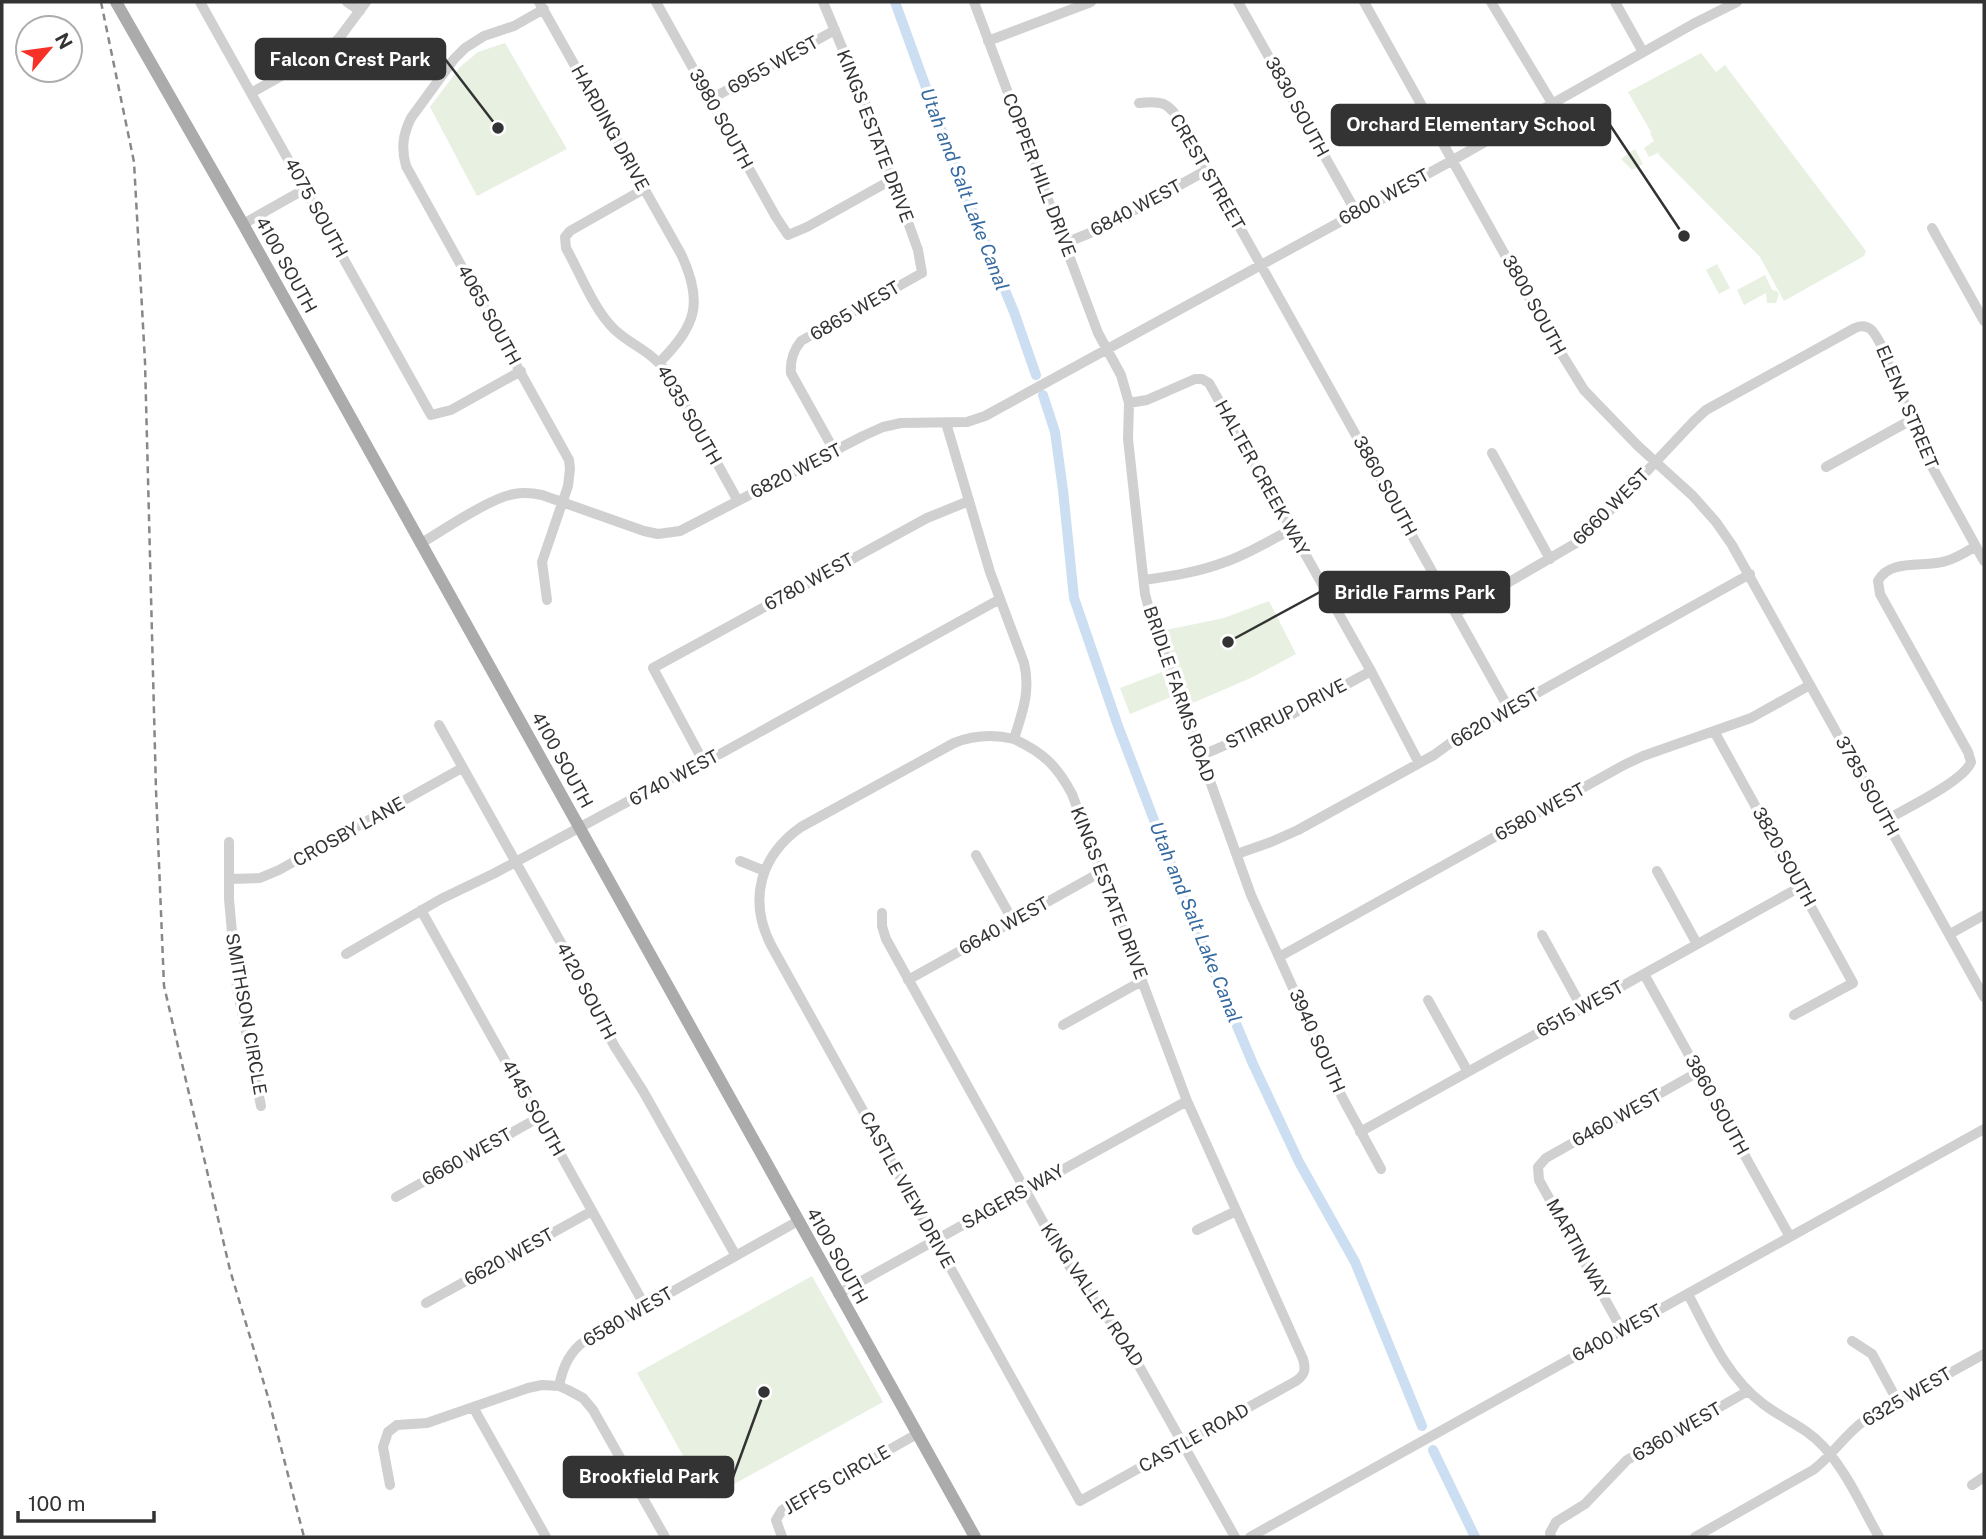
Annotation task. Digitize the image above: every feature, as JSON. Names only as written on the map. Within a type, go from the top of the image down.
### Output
[{"type":"main road","name":"4100 SOUTH","points":[[116,2],[243,224],[975,1537]]},
{"type":"street","name":"4075 SOUTH","points":[[200,2],[431,415],[451,410],[521,372]]},
{"type":"street","points":[[251,93],[326,51],[363,6],[347,2]]},
{"type":"street","name":"3980 SOUTH","points":[[656,2],[788,235],[893,179]]},
{"type":"street","name":"KINGS ESTATE DRIVE","points":[[823,2],[893,179],[918,250],[922,273]]},
{"type":"street","name":"COPPER HILL DRIVE","points":[[974,2],[1106,348]]},
{"type":"street","points":[[988,41],[1091,2]]},
{"type":"street","name":"3830 SOUTH","points":[[1238,2],[1356,212]]},
{"type":"street","name":"3800 SOUTH","points":[[1364,2],[1571,371],[1595,404],[1693,496],[1716,522],[1750,575]]},
{"type":"street","points":[[1492,2],[1552,103]]},
{"type":"street","points":[[1615,2],[1643,52]]},
{"type":"street","name":"6800 WEST","points":[[1031,390],[1737,2]]},
{"type":"street","name":"4065 SOUTH","points":[[542,5],[514,26],[484,36],[454,58],[411,118],[402,143],[406,166],[569,460],[570,474],[542,562],[547,600]]},
{"type":"street","name":"HARDING DRIVE","points":[[542,5],[692,278],[694,299],[685,333],[660,362]]},
{"type":"street","name":"6955 WEST","points":[[710,99],[835,30]]},
{"type":"street","name":"CREST STREET","points":[[1139,103],[1158,102],[1170,108],[1182,124],[1261,264]]},
{"type":"street","name":"6840 WEST","points":[[1065,243],[1100,229],[1207,170]]},
{"type":"street","name":"4035 SOUTH","points":[[644,189],[575,228],[564,241],[566,248],[606,320],[624,338],[660,362],[738,501]]},
{"type":"street","points":[[243,224],[305,190]]},
{"type":"street","points":[[1932,228],[1984,321]]},
{"type":"street","name":"3860 SOUTH","points":[[1261,264],[1509,709]]},
{"type":"street","name":"6865 WEST","points":[[835,452],[791,373],[793,355],[808,337],[922,273]]},
{"type":"street","name":"6660 WEST","points":[[1455,613],[1583,539],[1694,421],[1712,406],[1855,328],[1869,327]]},
{"type":"street","name":"ELENA STREET","points":[[1869,327],[1890,363],[1910,420],[1932,467],[1984,561]]},
{"type":"street","name":"BRIDLE FARMS ROAD","points":[[1106,348],[1124,383],[1129,403],[1128,439],[1144,580],[1152,620],[1258,911]]},
{"type":"street","name":"HALTER CREEK WAY","points":[[1129,403],[1142,402],[1191,381],[1202,379],[1211,387],[1371,671],[1419,763]]},
{"type":"street","name":"6820 WEST","points":[[562,502],[644,531],[658,534],[680,531],[883,427],[918,422],[967,422],[985,416],[1031,390]]},
{"type":"street","points":[[1826,467],[1910,420]]},
{"type":"street","points":[[946,423],[1000,600],[1028,678],[1026,703],[1014,739]]},
{"type":"street","points":[[1492,453],[1550,559]]},
{"type":"street","points":[[420,544],[512,494],[542,495],[562,502]]},
{"type":"street","name":"6780 WEST","points":[[703,761],[653,668],[927,517],[969,502]]},
{"type":"street","points":[[1144,580],[1188,573],[1223,563],[1290,530]]},
{"type":"street","points":[[1886,820],[1952,781],[1967,770],[1970,762],[1968,752],[1880,594],[1879,577],[1904,566],[1932,565],[1946,561],[1976,546]]},
{"type":"street","name":"3785 SOUTH","points":[[1750,575],[1984,997]]},
{"type":"street","name":"6620 WEST","points":[[1237,853],[1290,834],[1750,575]]},
{"type":"street","name":"6740 WEST","points":[[346,954],[421,910],[720,754],[1000,600]]},
{"type":"street","name":"STIRRUP DRIVE","points":[[1200,756],[1266,728],[1371,671]]},
{"type":"street","name":"6580 WEST","points":[[1279,957],[1633,761],[1751,718],[1810,685]]},
{"type":"street","name":"4120 SOUTH","points":[[439,725],[574,966],[615,1047],[643,1091],[736,1256]]},
{"type":"street","name":"3820 SOUTH","points":[[1714,732],[1853,983],[1794,1015]]},
{"type":"street","name":"CASTLE VIEW DRIVE","points":[[1014,739],[978,736],[947,746],[802,827],[781,845],[765,871],[760,889],[760,908],[766,936],[1080,1501]]},
{"type":"street","name":"KINGS ESTATE DRIVE","points":[[1014,739],[1034,748],[1047,758],[1062,775],[1072,794],[1187,1101],[1303,1359],[1305,1372]]},
{"type":"street","name":"CROSBY LANE","points":[[230,880],[260,878],[279,870],[462,768]]},
{"type":"street","name":"SMITHSON CIRCLE","points":[[229,842],[230,912],[237,988],[261,1106]]},
{"type":"street","points":[[976,855],[1013,921]]},
{"type":"street","points":[[740,861],[765,871]]},
{"type":"street","points":[[1657,871],[1697,944]]},
{"type":"street","name":"6640 WEST","points":[[908,980],[1101,872]]},
{"type":"street","name":"6515 WEST","points":[[1360,1132],[1800,887]]},
{"type":"street","name":"4145 SOUTH","points":[[421,910],[645,1307]]},
{"type":"street","name":"3940 SOUTH","points":[[1258,911],[1342,1097],[1381,1169]]},
{"type":"street","name":"KING VALLEY ROAD","points":[[882,913],[886,939],[1063,1258],[1129,1348],[1235,1537]]},
{"type":"street","points":[[1950,934],[1984,915]]},
{"type":"street","points":[[1542,935],[1582,1008]]},
{"type":"street","name":"3860 SOUTH","points":[[1644,974],[1790,1237]]},
{"type":"street","points":[[1063,1025],[1142,981]]},
{"type":"street","points":[[1427,1000],[1468,1072]]},
{"type":"street","name":"6460 WEST","points":[[1538,1167],[1546,1158],[1699,1072]]},
{"type":"street","name":"SAGERS WAY","points":[[838,1294],[1187,1101]]},
{"type":"street","name":"6660 WEST","points":[[396,1197],[538,1118]]},
{"type":"street","name":"6400 WEST","points":[[1250,1537],[1984,1129]]},
{"type":"street","name":"MARTIN WAY","points":[[1538,1167],[1539,1180],[1622,1330]]},
{"type":"street","name":"6620 WEST","points":[[426,1303],[592,1211]]},
{"type":"street","points":[[1197,1230],[1236,1211]]},
{"type":"street","name":"6580 WEST","points":[[559,1386],[567,1360],[581,1343],[798,1221]]},
{"type":"street","points":[[1688,1294],[1731,1372],[1762,1404],[1806,1431],[1830,1454],[1879,1537]]},
{"type":"street","points":[[1852,1341],[1872,1354],[1898,1402]]},
{"type":"street","name":"6325 WEST","points":[[1695,1537],[1809,1473],[1860,1423],[1984,1354]]},
{"type":"street","name":"CASTLE ROAD","points":[[1080,1501],[1296,1381],[1305,1372]]},
{"type":"street","points":[[390,1485],[383,1447],[385,1437],[391,1429],[401,1424],[426,1423],[536,1386],[559,1386],[583,1398],[593,1410],[665,1537]]},
{"type":"street","name":"6360 WEST","points":[[1550,1535],[1556,1522],[1585,1504],[1627,1460],[1748,1391]]},
{"type":"street","points":[[472,1407],[546,1537]]},
{"type":"street","name":"JEFFS CIRCLE","points":[[782,1537],[776,1520],[782,1510],[917,1434]]},
{"type":"street","points":[[1972,1485],[1984,1477]]},
{"type":"green space","points":[[505,43],[567,149],[477,196],[430,107],[460,67],[478,52]]},
{"type":"green space","points":[[1701,53],[1716,72],[1725,65],[1866,251],[1864,256],[1784,301],[1760,257],[1658,154],[1660,152],[1649,157],[1644,148],[1654,141],[1628,92]]},
{"type":"green space","points":[[1635,149],[1643,164],[1632,170],[1621,159]]},
{"type":"green space","points":[[1717,264],[1730,288],[1719,294],[1706,270]]},
{"type":"green space","points":[[1765,275],[1772,290],[1779,294],[1776,303],[1767,303],[1766,293],[1744,305],[1737,290]]},
{"type":"green space","points":[[1269,601],[1296,654],[1253,677],[1188,705],[1161,631],[1224,618]]},
{"type":"green space","points":[[1162,672],[1171,697],[1130,714],[1120,688]]},
{"type":"green space","points":[[812,1276],[883,1402],[707,1499],[637,1373]]},
{"type":"waterway","name":"Utah and Salt Lake Canal","points":[[895,2],[961,184],[1014,312],[1036,375]]},
{"type":"waterway","name":"Utah and Salt Lake Canal","points":[[1043,395],[1055,432],[1074,598],[1118,726],[1190,914],[1253,1064],[1299,1162],[1355,1262],[1422,1426]]},
{"type":"waterway","name":"Utah and Salt Lake Canal","points":[[1433,1450],[1475,1537]]},
{"type":"railway","points":[[101,2],[134,162],[145,362],[164,986],[230,1270],[268,1397],[304,1537]]},
{"type":"place","name":"Falcon Crest Park","points":[[498,128]]},
{"type":"place","name":"Orchard Elementary School","points":[[1684,236]]},
{"type":"place","name":"Bridle Farms Park","points":[[1228,642]]},
{"type":"place","name":"Brookfield Park","points":[[764,1392]]}]
